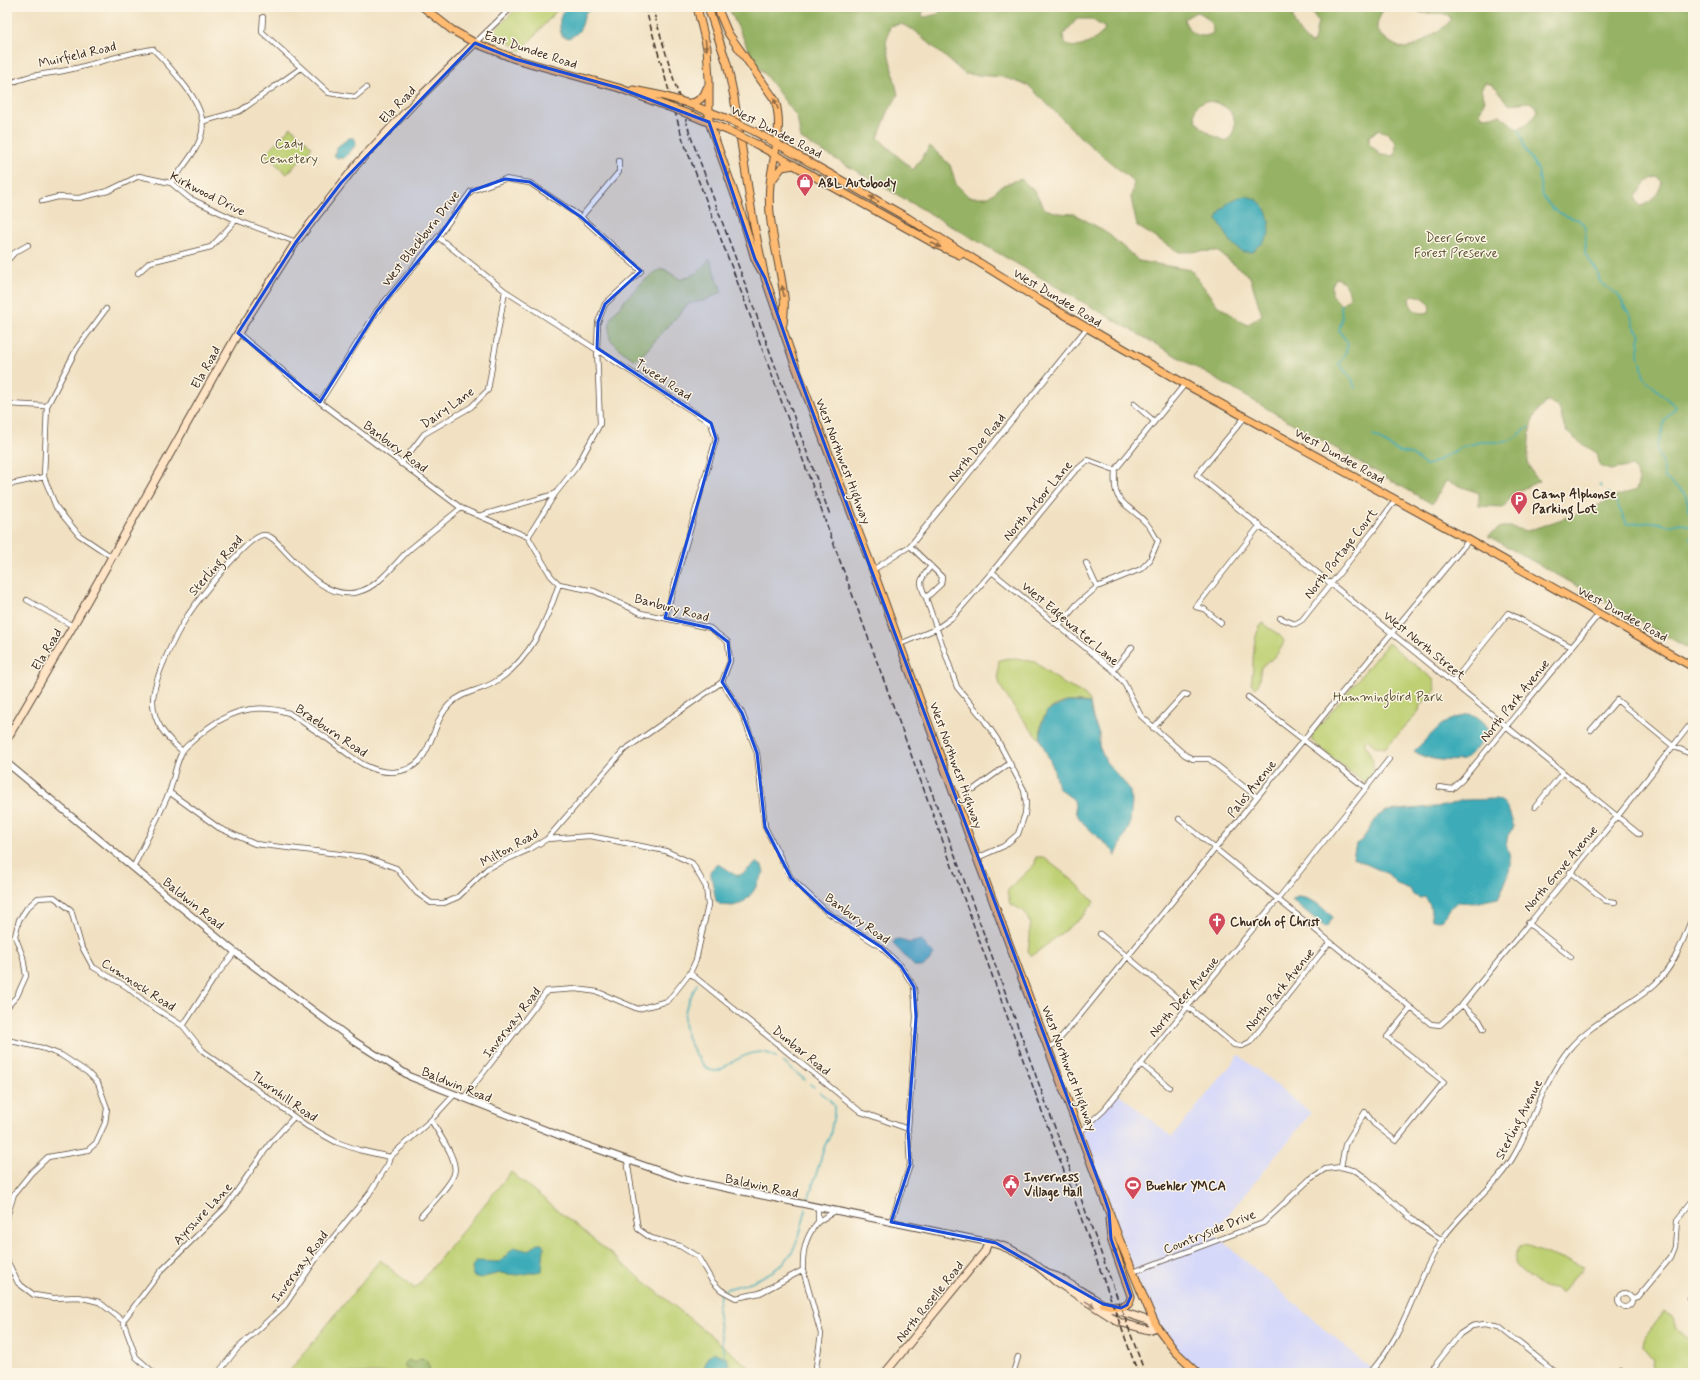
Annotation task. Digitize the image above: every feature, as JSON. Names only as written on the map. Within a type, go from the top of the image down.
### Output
[{"type":"main road","name":"East Dundee Road","points":[[423,7],[452,30],[475,43],[515,59],[618,88],[709,122]]},
{"type":"main road","points":[[697,7],[705,37],[709,79],[709,122],[741,212],[755,259],[766,278]]},
{"type":"main road","name":"West Northwest Highway","points":[[708,7],[727,64],[734,97],[753,220],[766,278],[794,362],[873,570],[978,858],[1133,1272],[1158,1326],[1175,1350],[1198,1373]]},
{"type":"main road","points":[[716,7],[728,33],[775,100],[779,112],[777,142],[770,183],[769,211],[784,297],[783,330]]},
{"type":"main road","name":"Ela Road","points":[[7,739],[73,626],[238,333],[296,242],[358,163],[417,100],[475,43]]},
{"type":"main road","points":[[687,103],[694,103],[704,96],[709,79]]},
{"type":"main road","name":"East Dundee Road","points":[[618,88],[663,96],[709,111]]},
{"type":"main road","name":"West Dundee Road","points":[[709,111],[777,142],[908,218],[976,262],[1087,328],[1185,384],[1396,499],[1693,667]]},
{"type":"main road","name":"West Dundee Road","points":[[709,122],[794,164],[937,245],[976,262]]},
{"type":"main road","points":[[770,183],[782,167],[794,164]]},
{"type":"main road","points":[[1103,1304],[1121,1308],[1131,1301],[1131,1296],[1111,1238],[1109,1211]]},
{"type":"main road","points":[[988,1242],[1015,1252],[1047,1273],[1055,1281],[1119,1322],[1148,1330],[1158,1326]]},
{"type":"main road","name":"North Roselle Road","points":[[885,1373],[985,1251],[988,1242]]},
{"type":"main road","points":[[1047,1273],[1058,1276],[1103,1304],[1119,1312],[1147,1320],[1158,1326]]},
{"type":"street","points":[[475,43],[512,7]]},
{"type":"street","points":[[263,17],[262,32],[329,93],[355,97],[366,88]]},
{"type":"street","name":"Muirfield Road","points":[[7,85],[23,77],[71,69],[139,51],[152,50],[164,60],[197,101],[204,121]]},
{"type":"street","points":[[171,183],[194,152],[201,136],[204,121],[240,111],[301,68]]},
{"type":"street","points":[[581,217],[619,172],[619,161]]},
{"type":"street","name":"Kirkwood Drive","points":[[42,201],[58,197],[79,198],[108,191],[139,176],[171,183],[189,198],[236,220],[296,242]]},
{"type":"street","name":"West Blackburn Drive","points":[[320,402],[377,311],[438,237],[471,190],[505,179],[530,183],[581,217],[641,271],[605,304],[598,322],[597,348]]},
{"type":"street","points":[[138,273],[150,262],[211,247],[236,220]]},
{"type":"street","name":"Tweed Road","points":[[438,237],[505,291],[597,348],[711,423],[716,439],[665,618]]},
{"type":"street","points":[[7,261],[14,253],[28,245]]},
{"type":"street","name":"Dairy Lane","points":[[401,464],[424,434],[471,406],[488,390],[505,291]]},
{"type":"street","points":[[106,309],[77,348],[48,406],[44,477],[56,507],[79,535],[112,557]]},
{"type":"street","name":"North Doe Road","points":[[873,570],[910,546],[1087,328]]},
{"type":"street","name":"Banbury Road","points":[[238,333],[320,402],[461,508],[528,536]]},
{"type":"street","points":[[559,584],[551,576],[528,536],[555,494],[577,466],[600,424],[597,348]]},
{"type":"street","points":[[1059,626],[1077,604],[1097,587],[1141,569],[1150,560],[1158,541],[1146,523],[1122,502],[1116,493],[1114,484],[1115,470],[1185,384]]},
{"type":"street","points":[[7,404],[48,406]]},
{"type":"street","points":[[1134,404],[1154,421]]},
{"type":"street","name":"West North Street","points":[[1245,416],[1197,475],[1454,682],[1639,834]]},
{"type":"street","name":"North Arbor Lane","points":[[900,644],[936,629],[953,617],[1079,467],[1088,460],[1115,470]]},
{"type":"street","points":[[7,485],[44,477]]},
{"type":"street","points":[[479,516],[555,494]]},
{"type":"street","name":"North Portage Court","points":[[1280,618],[1295,624],[1302,620],[1396,499]]},
{"type":"street","name":"Sterling Road","points":[[182,751],[165,735],[155,715],[153,699],[156,682],[172,645],[189,614],[239,552],[253,538],[265,535],[271,537],[294,561],[320,583],[331,590],[349,594],[366,589],[376,582],[409,551],[461,508]]},
{"type":"street","points":[[1221,623],[1204,609],[1196,607],[1260,525]]},
{"type":"street","name":"Palos Avenue","points":[[1049,1047],[1055,1044],[1077,1019],[1257,797],[1469,540]]},
{"type":"street","points":[[910,546],[942,577],[941,584],[926,598]]},
{"type":"street","points":[[1086,564],[1097,587]]},
{"type":"street","points":[[931,566],[920,581],[920,586],[926,598],[957,687],[982,717],[997,739],[1024,790],[1026,803],[1023,824],[1018,834],[1004,846],[978,858]]},
{"type":"street","name":"West Edgewater Lane","points":[[992,572],[1113,670],[1124,683],[1140,716],[1153,728],[1185,755],[1193,759],[1209,759],[1257,797]]},
{"type":"street","name":"Banbury Road","points":[[559,584],[594,591],[641,613],[710,628],[728,642],[730,661],[722,682],[742,713],[757,753],[765,827],[791,878],[827,912],[881,947],[901,966],[914,987],[916,1017],[908,1129],[910,1165],[891,1222]]},
{"type":"street","name":"Braeburn Road","points":[[182,751],[214,723],[226,716],[242,711],[267,708],[289,713],[352,758],[371,769],[396,772],[411,767],[427,752],[441,716],[450,703],[463,694],[484,687],[500,679],[524,656],[548,616],[559,584]]},
{"type":"street","points":[[27,600],[73,626]]},
{"type":"street","points":[[1454,682],[1508,613],[1572,647]]},
{"type":"street","name":"North Park Avenue","points":[[1439,788],[1452,789],[1462,780],[1599,614]]},
{"type":"street","points":[[1113,670],[1132,647]]},
{"type":"street","name":"Milton Road","points":[[169,792],[220,828],[255,844],[365,857],[396,868],[418,892],[431,903],[444,903],[458,897],[488,868],[530,849],[547,839],[623,750],[722,682]]},
{"type":"street","points":[[1153,728],[1184,694],[1188,695]]},
{"type":"street","points":[[1248,697],[1366,788]]},
{"type":"street","points":[[1591,730],[1617,700],[1673,746],[1693,754]]},
{"type":"street","name":"North Grove Avenue","points":[[1411,1008],[1431,1024],[1440,1026],[1462,1004],[1617,817],[1693,721]]},
{"type":"street","points":[[133,868],[169,792],[182,751]]},
{"type":"street","name":"North Deer Avenue","points":[[1081,1131],[1104,1110],[1188,1006],[1278,899],[1389,759]]},
{"type":"street","name":"Baldwin Road","points":[[7,763],[235,952],[369,1052],[411,1077],[463,1099],[682,1179],[988,1242]]},
{"type":"street","points":[[974,789],[1010,764]]},
{"type":"street","points":[[1535,807],[1563,772]]},
{"type":"street","points":[[1179,819],[1411,1008],[1387,1037],[1444,1082],[1396,1141],[1374,1124],[1366,1112],[1345,1145],[1341,1167],[1356,1171],[1366,1178],[1415,1222],[1442,1240]]},
{"type":"street","name":"Inverway Road","points":[[463,1099],[547,991],[576,989],[598,992],[638,1009],[668,1001],[690,973],[700,946],[708,905],[706,886],[692,862],[666,851],[590,836],[547,839]]},
{"type":"street","points":[[1570,872],[1606,901],[1616,902]]},
{"type":"street","name":"Cumnock Road","points":[[7,1007],[16,996],[26,976],[24,957],[15,936],[19,920],[38,898],[54,898],[70,910],[81,945],[93,967],[122,984],[183,1026],[213,980],[235,952]]},
{"type":"street","name":"Sterling Avenue","points":[[1370,1373],[1395,1336],[1427,1265],[1442,1240],[1501,1174],[1515,1154],[1542,1095],[1557,1067],[1569,1049],[1589,1030],[1656,984],[1678,954],[1693,916]]},
{"type":"street","points":[[1528,923],[1571,956]]},
{"type":"street","points":[[1100,934],[1188,1006]]},
{"type":"street","name":"North Park Avenue","points":[[1188,1006],[1234,1044],[1242,1046],[1250,1042],[1330,942]]},
{"type":"street","name":"Dunbar Road","points":[[690,973],[861,1112],[908,1129]]},
{"type":"street","points":[[1462,1004],[1479,1020],[1484,1029]]},
{"type":"street","name":"Thornhill Road","points":[[183,1026],[203,1051],[294,1117],[336,1142],[359,1150],[390,1157]]},
{"type":"street","points":[[7,1040],[42,1048],[61,1055],[88,1072],[98,1083],[107,1108],[105,1123],[96,1143],[88,1150],[48,1157],[14,1194],[7,1217]]},
{"type":"street","points":[[1141,1064],[1169,1087]]},
{"type":"street","name":"Inverway Road","points":[[218,1373],[236,1349],[285,1305],[318,1256],[368,1194],[388,1164],[390,1157],[431,1120],[454,1095]]},
{"type":"street","name":"Ayrshire Lane","points":[[123,1321],[161,1271],[225,1208],[271,1142],[294,1117]]},
{"type":"street","points":[[421,1216],[436,1200],[454,1175],[452,1157],[431,1120]]},
{"type":"street","points":[[627,1160],[638,1229],[651,1238],[680,1246],[698,1257],[712,1281],[732,1297],[736,1298],[760,1293],[803,1270]]},
{"type":"street","name":"Countryside Drive","points":[[1133,1272],[1263,1223],[1310,1179],[1325,1169],[1341,1167]]},
{"type":"street","points":[[1632,1298],[1638,1297],[1671,1257],[1675,1247],[1677,1220],[1693,1200]]},
{"type":"street","points":[[818,1207],[818,1222]]},
{"type":"street","points":[[818,1373],[816,1367],[821,1334],[803,1270],[804,1247],[818,1222],[837,1210]]},
{"type":"street","points":[[7,1260],[18,1283],[34,1295],[53,1298],[79,1298],[100,1302],[123,1321],[136,1356],[154,1373]]},
{"type":"street","points":[[1429,1373],[1460,1334],[1472,1326],[1484,1324],[1499,1327],[1511,1335],[1557,1373]]},
{"type":"street","points":[[1013,1373],[1018,1357]]},
{"type":"highlighted area","points":[[475,43],[515,59],[619,88],[709,122],[755,259],[765,278],[794,362],[1104,1196],[1109,1211],[1111,1239],[1131,1296],[1127,1305],[1121,1308],[1103,1304],[996,1243],[891,1222],[910,1165],[908,1129],[916,1017],[914,987],[901,966],[881,947],[827,912],[791,878],[765,827],[757,753],[742,713],[722,682],[730,661],[728,642],[710,628],[665,618],[716,439],[711,423],[597,348],[598,322],[605,304],[641,271],[581,217],[530,182],[505,179],[471,191],[438,237],[377,311],[320,402],[238,333],[296,242],[341,183]]},
{"type":"shaded area","points":[[1239,1055],[1311,1113],[1213,1233],[1376,1373],[1198,1373],[1186,1363],[1149,1310],[1081,1131],[1118,1093],[1172,1137]]},
{"type":"green space","points":[[518,7],[559,8],[521,51],[494,31]]},
{"type":"green space","name":"Deer Grove Forest Preserve","points":[[728,7],[924,7],[922,16],[925,17],[938,14],[944,7],[1292,7],[1293,19],[1297,28],[1311,44],[1314,42],[1318,21],[1311,11],[1312,7],[1384,7],[1378,22],[1378,33],[1393,44],[1406,48],[1417,45],[1444,27],[1451,19],[1448,15],[1419,12],[1409,7],[1693,7],[1693,651],[1488,536],[1501,527],[1511,527],[1527,531],[1594,508],[1609,499],[1636,490],[1639,480],[1633,466],[1610,470],[1600,466],[1597,453],[1568,433],[1564,426],[1559,408],[1556,405],[1546,402],[1535,415],[1530,429],[1528,462],[1531,470],[1539,481],[1512,494],[1504,507],[1479,506],[1479,493],[1446,481],[1432,504],[801,139],[797,117],[754,60]],"holes":[[[1196,12],[1203,14],[1212,26],[1213,33],[1199,36],[1188,28],[1184,19]],[[1077,19],[1091,19],[1105,28],[1097,38],[1083,45],[1076,47],[1070,46],[1065,42],[1063,35]],[[901,24],[914,30],[965,74],[1003,77],[1029,86],[1079,136],[1134,182],[1131,198],[1137,226],[1179,252],[1217,251],[1250,277],[1262,315],[1247,325],[1217,305],[1191,270],[1139,261],[1105,231],[1074,214],[1058,213],[1045,209],[1035,192],[1021,179],[1003,185],[989,197],[969,197],[956,184],[950,165],[930,146],[913,170],[878,138],[888,112],[898,95],[886,43],[890,26]],[[1485,83],[1496,88],[1509,104],[1529,102],[1535,105],[1538,110],[1524,126],[1517,129],[1500,115],[1483,117],[1480,112],[1485,100],[1481,89]],[[1202,102],[1215,102],[1228,109],[1232,114],[1234,127],[1227,142],[1206,131],[1197,122],[1195,111],[1197,105]],[[1379,130],[1388,133],[1396,143],[1395,156],[1380,155],[1369,143],[1369,136]],[[1657,177],[1662,182],[1654,197],[1641,206],[1638,204],[1636,197],[1647,182]],[[1336,278],[1344,283],[1348,288],[1350,297],[1341,305],[1332,295],[1332,285]],[[1413,295],[1426,300],[1430,308],[1429,312],[1422,313],[1416,311],[1412,307],[1409,300]]]},
{"type":"green space","name":"Cady Cemetery","points":[[291,127],[312,147],[287,174],[265,154]]},
{"type":"green space","points":[[710,259],[722,292],[703,301],[688,304],[644,353],[635,360],[622,351],[610,339],[610,322],[612,317],[628,297],[644,281],[664,269],[681,280],[696,273]]},
{"type":"green space","points":[[1263,623],[1284,641],[1278,653],[1261,667],[1258,686],[1256,688],[1251,684],[1254,652],[1256,636]]},
{"type":"green space","name":"Hummingbird Park","points":[[1388,643],[1433,679],[1436,690],[1420,705],[1419,712],[1385,748],[1375,746],[1367,739],[1364,742],[1373,761],[1373,769],[1376,772],[1368,782],[1363,782],[1312,741],[1312,735]]},
{"type":"green space","points":[[1009,658],[1035,662],[1064,684],[1080,692],[1089,699],[1091,703],[1070,702],[1056,705],[1046,714],[1042,721],[1040,739],[1019,714],[1001,687],[998,677],[999,660]]},
{"type":"green space","points":[[1036,857],[1043,857],[1075,882],[1094,902],[1082,917],[1032,956],[1028,951],[1030,923],[1024,912],[1010,904],[1007,891],[1035,864]]},
{"type":"green space","points":[[511,1172],[756,1373],[288,1373],[380,1260],[415,1289]]},
{"type":"green space","points":[[1525,1246],[1584,1267],[1561,1293],[1540,1285],[1518,1267],[1515,1257],[1520,1247]]},
{"type":"green space","points":[[1664,1312],[1673,1317],[1676,1328],[1693,1343],[1693,1373],[1651,1373],[1653,1360],[1642,1347],[1643,1340]]},
{"type":"green space","points":[[423,1359],[427,1361],[431,1373],[411,1373],[412,1371],[405,1368],[405,1363],[408,1360],[415,1363],[418,1360]]},
{"type":"water","points":[[569,7],[595,7],[585,13],[579,31],[569,38],[562,36],[560,20],[565,10]]},
{"type":"water","points":[[349,138],[354,138],[356,142],[355,146],[344,158],[337,158],[334,155],[337,147]]},
{"type":"water","points":[[1246,196],[1256,199],[1261,204],[1267,213],[1270,224],[1270,230],[1266,239],[1253,252],[1242,252],[1232,243],[1217,220],[1224,207],[1236,198]]},
{"type":"water","points":[[1067,702],[1090,703],[1093,718],[1099,734],[1099,746],[1106,762],[1129,788],[1132,801],[1130,824],[1115,857],[1114,852],[1084,824],[1076,814],[1074,800],[1058,788],[1053,767],[1040,739],[1042,722],[1047,711]]},
{"type":"water","points":[[1471,714],[1481,720],[1489,731],[1480,745],[1463,760],[1438,760],[1414,751],[1441,725],[1450,720]]},
{"type":"water","points":[[1496,799],[1504,803],[1506,806],[1514,827],[1508,835],[1506,846],[1510,859],[1509,872],[1498,898],[1475,903],[1458,902],[1452,906],[1442,920],[1432,920],[1430,906],[1425,897],[1420,898],[1413,895],[1410,889],[1397,884],[1388,874],[1353,858],[1356,844],[1362,840],[1378,816],[1387,811],[1445,806],[1463,800]]},
{"type":"water","points":[[756,862],[762,866],[764,872],[753,892],[743,903],[733,906],[721,905],[716,901],[710,871],[717,864],[735,875],[738,875],[742,874]]},
{"type":"water","points":[[1297,897],[1303,897],[1321,906],[1333,917],[1327,926],[1325,927],[1292,900]]},
{"type":"water","points":[[896,939],[910,943],[921,940],[934,955],[928,963],[922,967],[915,967],[893,944]]},
{"type":"water","points":[[538,1243],[542,1243],[544,1247],[542,1271],[518,1275],[500,1273],[480,1278],[473,1276],[472,1267],[476,1261],[500,1262],[514,1247],[529,1251]]},
{"type":"water","points":[[713,1352],[727,1358],[729,1364],[727,1373],[702,1373],[708,1357]]},
{"type":"waterway","points":[[1519,128],[1525,149],[1538,170],[1542,194],[1545,200],[1554,210],[1579,220],[1584,225],[1586,237],[1585,254],[1597,271],[1600,282],[1618,295],[1631,316],[1633,325],[1640,335],[1638,353],[1639,358]]},
{"type":"waterway","points":[[1341,305],[1342,318],[1339,331],[1348,343],[1346,351],[1339,364],[1352,379],[1355,388]]},
{"type":"waterway","points":[[1641,362],[1644,378],[1676,407],[1664,421],[1663,430],[1656,449],[1663,463],[1665,478],[1685,494],[1689,508],[1691,525]]},
{"type":"waterway","points":[[1373,435],[1399,452],[1412,454],[1425,465],[1431,464],[1462,447],[1480,442],[1505,442],[1513,439],[1529,427]]},
{"type":"waterway","points":[[1608,493],[1616,502],[1627,524],[1656,522],[1669,526],[1680,523],[1693,527]]},
{"type":"waterway","points":[[1693,533],[1691,538],[1693,540]]},
{"type":"waterway","points":[[697,984],[690,997],[684,1016],[684,1021],[690,1043],[704,1065],[709,1069],[717,1071],[747,1055],[759,1052],[771,1054],[777,1058]]},
{"type":"waterway","points":[[783,1062],[805,1080]]},
{"type":"waterway","points":[[810,1084],[814,1087]]},
{"type":"waterway","points":[[808,1201],[825,1145],[830,1136],[834,1114],[834,1106],[829,1099],[820,1092]]},
{"type":"waterway","points":[[724,1290],[760,1278],[772,1272],[781,1265],[789,1257],[799,1237],[806,1209]]},
{"type":"waterway","points":[[721,1292],[717,1309],[724,1356]]},
{"type":"railway","points":[[645,7],[683,140],[745,302],[1138,1373]]},
{"type":"railway","points":[[652,7],[691,137],[830,515]]},
{"type":"railway","points":[[920,760],[1145,1373]]},
{"type":"place","name":"A&L Autobody","points":[[805,197]]},
{"type":"place","name":"Camp Alphonse Parking Lot","points":[[1519,515]]},
{"type":"place","name":"Church of Christ","points":[[1217,936]]},
{"type":"place","name":"Inverness Village Hall","points":[[1011,1198]]},
{"type":"place","name":"Buehler YMCA","points":[[1133,1200]]}]
